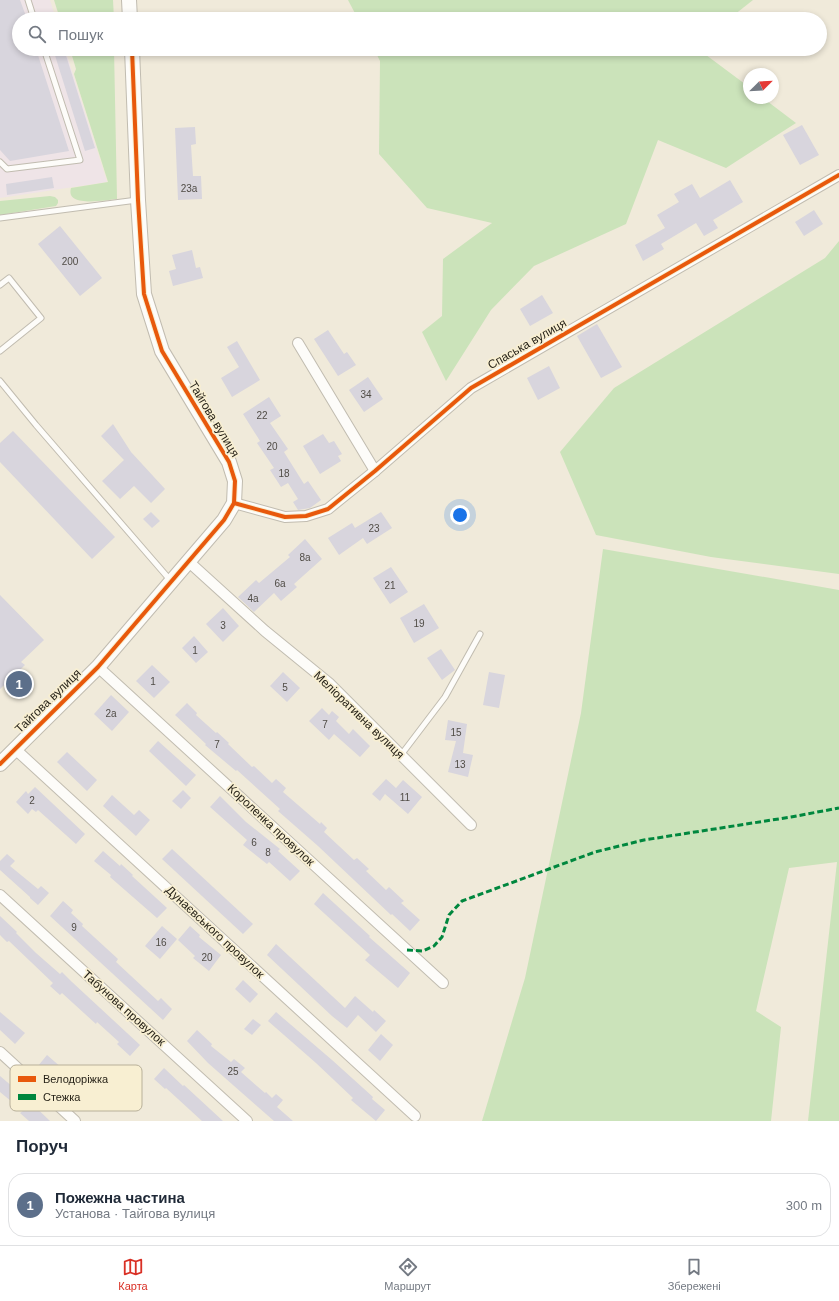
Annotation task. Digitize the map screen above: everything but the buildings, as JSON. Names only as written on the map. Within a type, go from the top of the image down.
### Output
[{"type":"street","points":[[130,0],[130,12]]},
{"type":"street","name":"Тайгова вулиця","points":[[0,764],[14,748],[98,667],[224,520],[234,503],[235,481],[229,462],[162,351],[144,294],[138,200],[132,56]]},
{"type":"street","name":"Спаська вулиця","points":[[234,503],[285,517],[306,516],[328,509],[375,471],[471,388],[839,175]]},
{"type":"street","points":[[298,343],[375,471]]},
{"type":"street","name":"Меліоративна вулиця","points":[[188,562],[265,631],[330,684],[471,825]]},
{"type":"street","name":"Короленка провулок","points":[[98,667],[444,984]]},
{"type":"street","name":"Дунаєвського провулок","points":[[14,748],[415,1116]]},
{"type":"street","name":"Табунова провулок","points":[[0,895],[247,1121]]},
{"type":"street","points":[[0,1052],[14,1065]]},
{"type":"street","points":[[64,1111],[75,1121]]},
{"type":"lane","points":[[28,0],[32,12]]},
{"type":"lane","points":[[0,162],[7,169],[80,160],[46,56]]},
{"type":"lane","points":[[0,218],[138,200]]},
{"type":"lane","points":[[0,285],[9,278],[41,318],[0,351]]},
{"type":"lane","points":[[0,381],[171,582]]},
{"type":"lane","points":[[400,755],[445,697],[480,634]]},
{"type":"shaded area","points":[[0,0],[50,0],[54,12],[12,12],[12,56],[67,56],[107,182],[0,198]]},
{"type":"green space","points":[[54,0],[113,0],[114,12],[58,12]]},
{"type":"green space","points":[[348,0],[753,0],[738,12],[354,12]]},
{"type":"green space","points":[[72,56],[114,56],[117,199],[80,201],[74,198],[71,194],[71,188],[108,182],[74,74],[76,69]]},
{"type":"green space","points":[[378,56],[707,56],[743,83],[743,104],[771,104],[796,123],[726,168],[658,140],[626,224],[534,266],[491,310],[446,381],[422,332],[442,316],[443,259],[492,223],[427,208],[379,154],[380,61]]},
{"type":"green space","points":[[50,196],[55,197],[58,200],[56,206],[0,215],[0,201]]},
{"type":"green space","points":[[839,241],[839,574],[711,557],[596,535],[560,452],[614,388],[825,258]]},
{"type":"green space","points":[[603,549],[839,590],[839,1121],[808,1121],[837,862],[789,868],[756,1011],[781,1027],[771,1121],[482,1121],[525,978],[581,713]]},
{"type":"marked path","points":[[407,950],[423,951],[434,946],[442,937],[449,915],[462,901],[595,852],[644,840],[839,808]]},
{"type":"cycle path","points":[[0,764],[98,667],[224,520],[234,503],[235,481],[229,462],[162,351],[144,294],[138,200],[132,56]]},
{"type":"cycle path","points":[[234,503],[285,517],[306,516],[328,509],[375,471],[471,388],[839,175]]},
{"type":"place","name":"Пожежна частина","points":[[19,684]]}]
